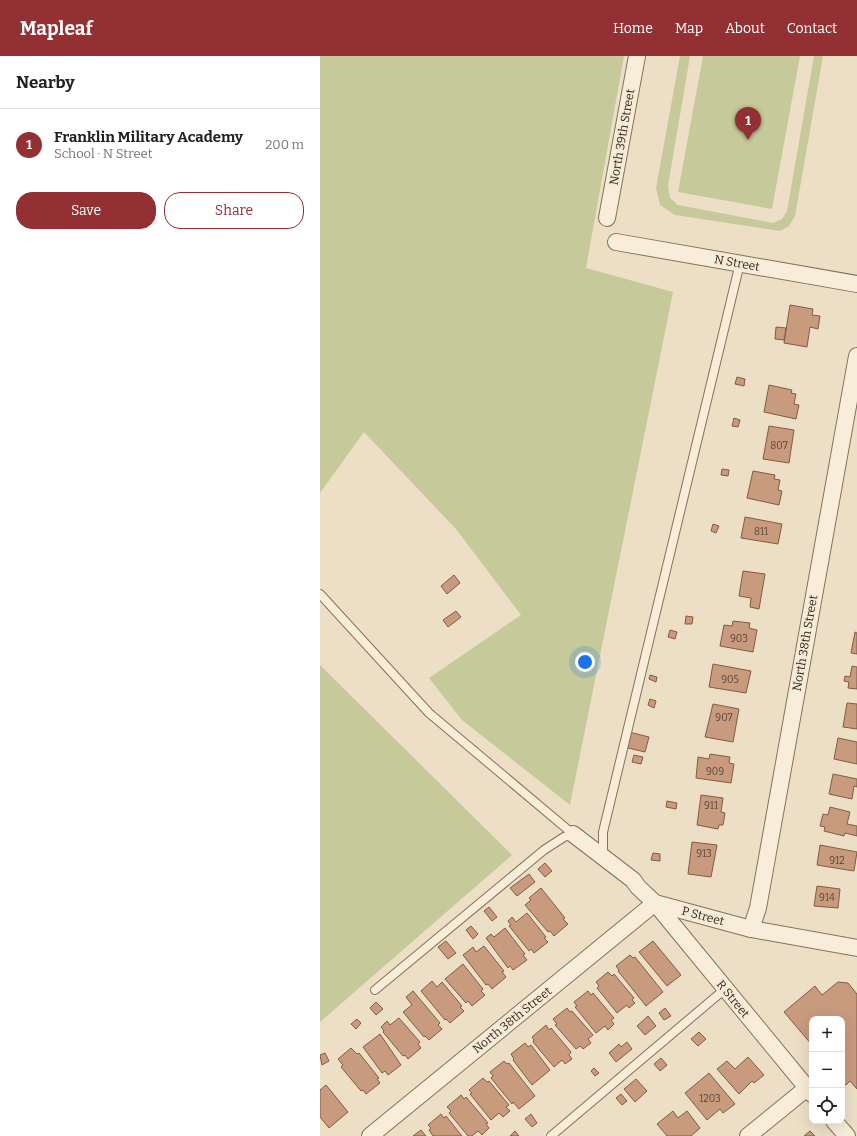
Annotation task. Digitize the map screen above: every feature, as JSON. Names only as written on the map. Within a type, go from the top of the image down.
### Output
[{"type":"street","name":"North 39th Street","points":[[607,218],[637,56]]},
{"type":"street","name":"N Street","points":[[616,242],[857,284]]},
{"type":"street","name":"North 38th Street","points":[[751,929],[758,908],[857,356]]},
{"type":"street","name":"P Street","points":[[573,834],[633,880],[638,887],[655,903],[751,929],[857,948]]},
{"type":"street","name":"North 38th Street","points":[[370,1136],[655,903]]},
{"type":"street","name":"R Street","points":[[655,903],[809,1091]]},
{"type":"street","points":[[748,1136],[809,1091]]},
{"type":"street","points":[[837,1124],[847,1136]]},
{"type":"lane","points":[[603,857],[603,832],[740,263]]},
{"type":"lane","points":[[320,594],[430,713],[573,834]]},
{"type":"lane","points":[[375,990],[544,850],[564,837],[573,834]]},
{"type":"lane","points":[[551,1136],[725,989]]},
{"type":"green space","points":[[320,56],[624,56],[586,268],[673,292],[570,805],[462,720],[429,678],[521,615],[456,529],[364,432],[320,493]]},
{"type":"green space","points":[[680,56],[690,56],[668,186],[670,198],[678,205],[773,223],[782,219],[787,211],[814,56],[823,56],[795,216],[789,226],[780,231],[675,215],[660,205],[656,188]]},
{"type":"green space","points":[[703,56],[800,56],[772,209],[678,192]]},
{"type":"green space","points":[[320,665],[512,855],[320,1022]]},
{"type":"building","points":[[790,305],[813,309],[812,315],[820,316],[818,329],[810,327],[807,347],[784,343]]},
{"type":"building","points":[[776,327],[786,328],[784,340],[775,339]]},
{"type":"building","points":[[737,377],[745,379],[744,386],[735,384]]},
{"type":"building","points":[[769,385],[792,390],[791,393],[796,394],[794,404],[799,405],[796,419],[764,412]]},
{"type":"building","points":[[734,418],[740,420],[738,427],[732,426]]},
{"type":"building","points":[[769,426],[794,430],[789,463],[763,459]]},
{"type":"building","points":[[722,469],[729,470],[728,476],[721,475]]},
{"type":"building","points":[[753,471],[775,475],[774,479],[780,480],[778,490],[782,491],[779,505],[747,498]]},
{"type":"building","points":[[745,517],[782,524],[778,544],[741,538]]},
{"type":"building","points":[[713,524],[719,526],[716,533],[711,531]]},
{"type":"building","points":[[743,571],[765,574],[759,609],[750,607],[751,598],[739,596]]},
{"type":"building","points":[[454,575],[460,583],[447,594],[441,586]]},
{"type":"building","points":[[456,611],[461,617],[448,627],[443,620]]},
{"type":"building","points":[[686,616],[693,617],[692,624],[685,624]]},
{"type":"building","points":[[733,621],[750,623],[749,628],[757,630],[753,652],[720,646],[724,625],[732,626]]},
{"type":"building","points":[[670,630],[677,632],[675,639],[668,637]]},
{"type":"building","points":[[855,632],[857,633],[857,654],[851,653]]},
{"type":"building","points":[[713,664],[751,671],[746,693],[709,687]]},
{"type":"building","points":[[852,666],[857,667],[857,689],[848,688],[849,682],[844,681],[845,676],[850,677]]},
{"type":"building","points":[[650,675],[657,677],[656,682],[649,679]]},
{"type":"building","points":[[650,699],[656,701],[654,708],[648,705]]},
{"type":"building","points":[[847,703],[857,704],[857,729],[843,727]]},
{"type":"building","points":[[713,704],[739,709],[733,742],[705,737]]},
{"type":"building","points":[[629,732],[649,737],[645,752],[624,747]]},
{"type":"building","points":[[838,738],[857,742],[857,764],[834,759]]},
{"type":"building","points":[[710,754],[730,757],[729,763],[734,764],[731,783],[696,778],[698,757],[709,759]]},
{"type":"building","points":[[634,755],[643,757],[641,764],[632,762]]},
{"type":"building","points":[[833,774],[857,779],[857,787],[854,786],[852,799],[829,794]]},
{"type":"building","points":[[701,795],[723,798],[721,812],[725,813],[723,825],[719,825],[718,829],[697,825]]},
{"type":"building","points":[[667,801],[677,803],[676,809],[666,807]]},
{"type":"building","points":[[830,807],[850,812],[847,824],[857,826],[857,836],[845,833],[844,836],[824,831],[825,827],[820,826],[823,814],[828,815]]},
{"type":"building","points":[[692,842],[717,845],[711,877],[688,874]]},
{"type":"building","points":[[820,845],[857,852],[854,871],[817,865]]},
{"type":"building","points":[[653,853],[660,854],[660,861],[651,860]]},
{"type":"building","points":[[545,863],[552,871],[545,877],[538,869]]},
{"type":"building","points":[[529,874],[535,882],[517,896],[510,888]]},
{"type":"building","points":[[817,886],[840,889],[838,908],[814,906]]},
{"type":"building","points":[[541,888],[565,918],[563,919],[568,924],[554,936],[550,931],[548,932],[525,905],[531,900],[529,898]]},
{"type":"building","points":[[489,907],[497,917],[492,921],[484,911]]},
{"type":"building","points":[[527,913],[546,937],[544,938],[548,942],[534,953],[531,949],[529,951],[509,926],[511,925],[508,921],[512,917],[516,922]]},
{"type":"building","points":[[471,926],[478,934],[473,939],[466,930]]},
{"type":"building","points":[[505,928],[525,954],[523,955],[527,960],[513,970],[510,966],[508,968],[486,938],[491,934],[494,937]]},
{"type":"building","points":[[446,941],[456,953],[448,959],[438,947]]},
{"type":"building","points":[[653,941],[681,975],[667,986],[639,952]]},
{"type":"building","points":[[484,946],[504,971],[502,972],[506,977],[492,989],[488,984],[486,985],[463,955],[473,947],[476,952]]},
{"type":"building","points":[[630,955],[633,958],[635,957],[663,992],[646,1006],[618,971],[619,970],[616,966]]},
{"type":"building","points":[[463,964],[483,989],[481,991],[485,995],[472,1006],[468,1001],[466,1003],[445,979]]},
{"type":"building","points":[[608,972],[612,976],[614,974],[634,998],[632,1000],[635,1003],[629,1008],[627,1005],[617,1013],[597,988],[599,986],[596,982]]},
{"type":"building","points":[[432,981],[437,987],[442,982],[462,1006],[460,1007],[464,1011],[450,1023],[446,1019],[445,1020],[421,991]]},
{"type":"building","points":[[838,982],[848,983],[857,994],[857,1089],[850,1081],[846,1085],[845,1084],[845,1016],[809,1016],[809,1041],[784,1012],[815,986],[822,995]]},
{"type":"building","points":[[413,991],[440,1023],[438,1025],[442,1029],[429,1040],[425,1036],[424,1037],[403,1012],[412,1005],[406,997]]},
{"type":"building","points":[[588,991],[591,995],[593,993],[614,1018],[611,1020],[614,1024],[608,1030],[605,1026],[596,1033],[575,1007],[577,1006],[574,1002]]},
{"type":"building","points":[[376,1002],[383,1009],[376,1015],[370,1008]]},
{"type":"building","points":[[567,1008],[570,1012],[572,1011],[593,1035],[588,1039],[591,1043],[583,1049],[580,1046],[576,1049],[555,1025],[557,1024],[553,1019]]},
{"type":"building","points":[[665,1008],[671,1016],[664,1020],[659,1013]]},
{"type":"building","points":[[648,1016],[656,1026],[645,1035],[637,1026]]},
{"type":"building","points":[[399,1018],[420,1042],[418,1044],[421,1048],[408,1059],[405,1055],[403,1056],[383,1032],[384,1031],[381,1027],[387,1021],[390,1025]]},
{"type":"building","points":[[357,1019],[361,1023],[356,1029],[351,1024]]},
{"type":"building","points":[[546,1025],[549,1030],[551,1028],[571,1052],[569,1055],[572,1059],[565,1064],[562,1060],[554,1067],[533,1042],[534,1040],[532,1037]]},
{"type":"building","points":[[699,1032],[706,1039],[698,1046],[691,1039]]},
{"type":"building","points":[[380,1034],[401,1065],[388,1075],[385,1071],[382,1073],[363,1047]]},
{"type":"building","points":[[627,1042],[632,1049],[616,1062],[609,1053],[619,1044],[621,1047]]},
{"type":"building","points":[[525,1043],[528,1047],[531,1045],[550,1070],[532,1085],[513,1060],[514,1059],[511,1054]]},
{"type":"building","points":[[351,1048],[357,1054],[359,1053],[379,1078],[377,1079],[380,1083],[366,1094],[363,1090],[361,1091],[341,1067],[343,1065],[338,1059]]},
{"type":"building","points":[[325,1053],[329,1061],[322,1065],[320,1055]]},
{"type":"building","points":[[748,1057],[764,1075],[754,1083],[752,1081],[739,1094],[717,1069],[727,1061],[735,1069]]},
{"type":"building","points":[[661,1058],[667,1065],[660,1071],[654,1064]]},
{"type":"building","points":[[504,1061],[507,1064],[509,1063],[535,1096],[519,1109],[513,1102],[512,1104],[491,1078],[493,1076],[490,1072]]},
{"type":"building","points":[[594,1068],[599,1073],[595,1076],[591,1071]]},
{"type":"building","points":[[709,1073],[735,1104],[723,1113],[720,1109],[707,1120],[685,1093]]},
{"type":"building","points":[[483,1078],[487,1082],[489,1081],[509,1105],[506,1107],[510,1111],[503,1117],[499,1113],[491,1120],[470,1094],[472,1093],[469,1090]]},
{"type":"building","points":[[636,1079],[647,1091],[635,1102],[624,1089]]},
{"type":"building","points":[[326,1085],[348,1112],[329,1128],[320,1117],[320,1090]]},
{"type":"building","points":[[621,1094],[627,1101],[622,1105],[616,1098]]},
{"type":"building","points":[[461,1095],[464,1099],[466,1097],[488,1123],[486,1124],[489,1128],[482,1135],[478,1131],[472,1136],[468,1136],[449,1113],[451,1111],[447,1107]]},
{"type":"building","points":[[673,1111],[678,1118],[687,1111],[700,1128],[691,1136],[667,1136],[657,1124]]},
{"type":"building","points":[[441,1114],[444,1118],[446,1116],[462,1136],[433,1136],[429,1130],[431,1128],[428,1125]]},
{"type":"building","points":[[531,1114],[537,1123],[532,1127],[525,1119]]},
{"type":"building","points":[[421,1130],[426,1136],[413,1136]]},
{"type":"building","points":[[515,1131],[519,1136],[510,1136]]},
{"type":"building","points":[[810,1131],[815,1136],[804,1136]]},
{"type":"place","name":"Franklin Military Academy","points":[[748,140]]}]
